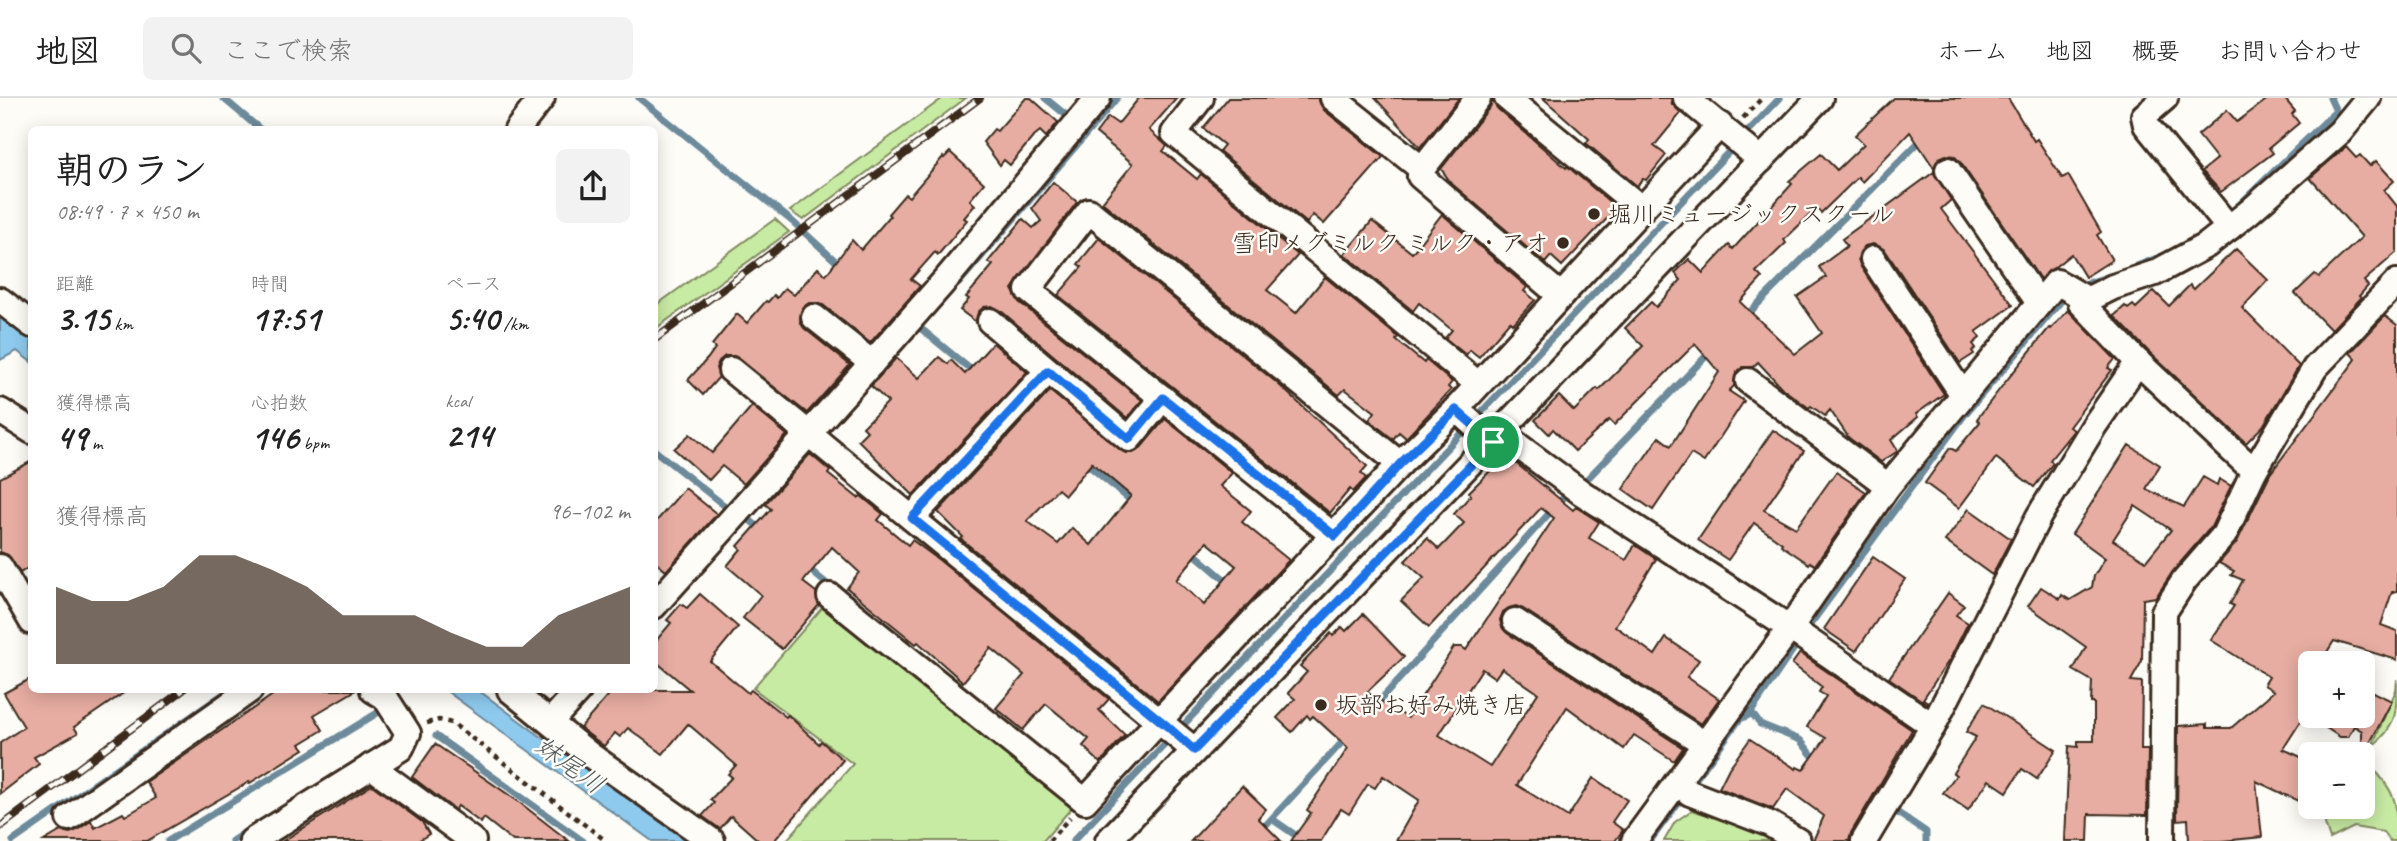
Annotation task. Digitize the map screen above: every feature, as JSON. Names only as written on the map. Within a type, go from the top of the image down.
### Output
[{"type":"street","points":[[520,126],[542,98]]},
{"type":"street","points":[[658,602],[948,277],[1098,98]]},
{"type":"street","points":[[1200,98],[1174,133],[1478,384]]},
{"type":"street","points":[[1333,98],[1422,169]]},
{"type":"street","points":[[1478,98],[1422,169],[1420,176],[1561,296]]},
{"type":"street","points":[[1507,98],[1641,208]]},
{"type":"street","points":[[1686,98],[1756,155]]},
{"type":"street","points":[[1108,841],[1190,747],[1493,436],[1756,155],[1820,98]]},
{"type":"street","points":[[2165,98],[2144,116],[2146,125],[2224,222]]},
{"type":"street","points":[[1634,841],[1683,788],[1705,744],[1798,634],[1888,486],[2057,282],[2078,294],[2113,287],[2155,273],[2207,245],[2224,222],[2340,132],[2368,98]]},
{"type":"street","points":[[830,596],[1084,801],[1163,724],[1400,464],[1459,412],[1478,384],[1641,208],[1724,129]]},
{"type":"street","points":[[1948,170],[2039,303]]},
{"type":"street","points":[[1335,536],[1028,290],[1089,211],[1400,464]]},
{"type":"street","points":[[1873,259],[1963,396]]},
{"type":"street","points":[[2162,841],[2164,612],[2184,581],[2224,535],[2254,471],[2315,368],[2397,282]]},
{"type":"street","points":[[2078,294],[2081,303],[2138,362],[2254,471]]},
{"type":"street","points":[[0,300],[28,322]]},
{"type":"street","points":[[814,317],[872,363]]},
{"type":"street","points":[[990,321],[1129,439],[1163,398]]},
{"type":"street","points":[[1864,841],[1933,726],[2039,516],[2094,426],[2138,362]]},
{"type":"street","points":[[731,370],[1190,747]]},
{"type":"street","points":[[912,518],[1048,371]]},
{"type":"street","points":[[1748,381],[1888,486]]},
{"type":"street","points":[[0,411],[28,428]]},
{"type":"street","points":[[1459,412],[1798,634],[1933,726]]},
{"type":"street","points":[[0,567],[28,615]]},
{"type":"street","points":[[1515,621],[1705,744]]},
{"type":"street","points":[[69,818],[246,693]]},
{"type":"street","points":[[252,841],[401,748],[408,733],[385,697],[378,693]]},
{"type":"street","points":[[514,693],[590,755],[712,841]]},
{"type":"street","points":[[551,721],[576,693]]},
{"type":"street","points":[[372,766],[466,839]]},
{"type":"street","points":[[1683,788],[1770,824],[1798,841]]},
{"type":"path","points":[[408,733],[424,724],[439,720],[452,723],[606,841]]},
{"type":"path","points":[[1049,841],[1084,801]]},
{"type":"green space","points":[[943,98],[966,98],[803,220],[790,211]]},
{"type":"green space","points":[[775,219],[789,232],[658,327],[658,304]]},
{"type":"green space","points":[[828,601],[1074,805],[1043,841],[786,841],[853,764],[753,688]]},
{"type":"green space","points":[[2397,679],[2394,717],[2386,732],[2375,743],[2374,742],[2396,690]]},
{"type":"green space","points":[[2375,770],[2394,799],[2397,841],[2390,841],[2383,832],[2354,827],[2330,839],[2326,819],[2375,819]]},
{"type":"green space","points":[[1692,810],[1774,837],[1774,841],[1664,841],[1675,822]]},
{"type":"water","points":[[0,314],[28,337],[28,360],[17,351],[0,360]]},
{"type":"water","name":"妹尾川","points":[[449,693],[482,693],[690,841],[652,841]]},
{"type":"building","points":[[1026,98],[1031,98],[1058,122],[1046,137],[1040,131],[1034,136],[1010,165],[1004,160],[1000,165],[983,142],[994,129],[997,131]]},
{"type":"building","points":[[1139,98],[1177,98],[1149,130],[1167,146],[1163,151],[1197,179],[1201,174],[1298,255],[1267,290],[1296,313],[1325,277],[1398,337],[1396,340],[1452,382],[1448,387],[1451,390],[1406,438],[1399,432],[1393,439],[1369,420],[1375,412],[1345,389],[1339,395],[1102,202],[1133,164],[1096,133],[1108,117],[1118,124]]},
{"type":"building","points":[[1228,98],[1318,98],[1324,110],[1383,157],[1324,224],[1313,215],[1307,223],[1219,151],[1224,145],[1203,128]]},
{"type":"building","points":[[1375,98],[1459,98],[1420,147]]},
{"type":"building","points":[[1543,98],[1671,98],[1672,104],[1681,113],[1654,146],[1666,155],[1646,180],[1643,179],[1637,186],[1586,143],[1589,139]]},
{"type":"building","points":[[1894,98],[2008,98],[2034,141],[2037,139],[2062,178],[2068,175],[2101,232],[2097,235],[2112,260],[2085,277],[2071,254],[2040,279],[1960,162],[1954,156],[1946,155],[1939,158],[1934,168],[1910,132],[1862,182],[1858,177],[1821,213],[1817,208],[1784,240],[1786,243],[1756,272],[1762,278],[1740,302],[1795,354],[1822,333],[1797,297],[1826,277],[1819,267],[1847,246],[1842,239],[1934,172],[1951,200],[1941,209],[2013,305],[1976,332],[1980,338],[1973,344],[1976,348],[1972,351],[1974,354],[1960,363],[1885,250],[1873,244],[1865,246],[1860,252],[1858,259],[1861,267],[1944,394],[1916,414],[1918,417],[1891,440],[1898,451],[1881,462],[1849,438],[1830,410],[1825,416],[1811,406],[1809,408],[1783,389],[1758,362],[1753,367],[1743,367],[1736,373],[1734,386],[1729,391],[1744,401],[1704,462],[1691,454],[1653,510],[1623,489],[1659,437],[1671,446],[1719,372],[1695,344],[1614,425],[1609,420],[1575,451],[1553,429],[1549,434],[1535,420],[1559,396],[1574,411],[1597,388],[1599,390],[1643,346],[1625,328],[1651,302],[1656,307],[1681,280],[1675,273],[1689,259],[1703,273],[1729,245],[1733,249],[1792,184],[1789,181],[1821,154],[1837,170],[1864,144],[1855,135]]},
{"type":"building","points":[[2269,98],[2284,98],[2295,111],[2292,114],[2299,123],[2269,148],[2273,153],[2221,192],[2202,171],[2217,159],[2198,135],[2227,110],[2237,122]]},
{"type":"building","points":[[1493,100],[1498,109],[1617,208],[1562,266],[1551,256],[1545,263],[1452,184],[1441,169]]},
{"type":"building","points":[[2346,147],[2356,158],[2360,155],[2370,166],[2376,161],[2394,181],[2384,190],[2397,206],[2397,252],[2364,281],[2368,286],[2359,296],[2361,298],[2331,330],[2295,293],[2315,274],[2319,277],[2362,237],[2310,178]]},
{"type":"building","points":[[950,152],[984,183],[970,200],[975,205],[964,218],[967,220],[938,255],[935,252],[911,279],[920,286],[870,343],[823,305],[809,303],[802,308],[800,322],[804,328],[850,365],[807,413],[734,356],[725,356],[719,361],[716,368],[719,377],[703,395],[688,380],[708,358],[715,348],[712,345],[737,314],[747,323],[766,301],[774,295],[777,298],[785,288],[794,295],[818,268],[826,275],[852,240],[861,250],[905,194],[909,197]]},
{"type":"building","points":[[1053,182],[1077,202],[1012,289],[1019,302],[1142,400],[1127,418],[1000,310],[992,306],[984,307],[978,312],[976,322],[960,310],[969,299],[966,297],[993,265],[988,262],[1023,219],[1033,228],[1041,221],[1032,208]]},
{"type":"building","points":[[1442,214],[1527,287],[1524,291],[1535,300],[1513,324],[1510,321],[1479,357],[1470,350],[1466,355],[1445,338],[1452,330],[1419,303],[1413,311],[1344,254],[1372,221],[1412,253]]},
{"type":"building","points":[[1099,238],[1277,383],[1367,466],[1361,473],[1366,478],[1353,492],[1350,489],[1330,513],[1058,295],[1082,267],[1078,264]]},
{"type":"building","points":[[2236,249],[2268,280],[2242,308],[2299,366],[2263,426],[2246,443],[2114,316],[2125,306],[2128,309],[2133,305],[2136,308],[2154,291],[2169,306],[2190,285],[2194,289]]},
{"type":"building","points":[[2068,310],[2115,359],[2108,368],[2112,370],[2069,427],[2074,430],[2050,460],[2053,463],[2034,487],[1996,458],[1959,508],[1925,483],[1950,448],[1956,451],[1980,422],[1977,419],[2006,381],[2049,328],[2051,329]]},
{"type":"building","points":[[2385,316],[2397,325],[2397,591],[2392,592],[2381,625],[2397,631],[2397,660],[2375,653],[2375,651],[2334,641],[2328,651],[2298,651],[2298,726],[2283,749],[2298,756],[2298,801],[2256,781],[2262,837],[2189,841],[2188,819],[2177,820],[2178,726],[2207,724],[2207,728],[2231,728],[2274,691],[2264,685],[2269,677],[2211,640],[2234,606],[2230,604],[2243,580],[2231,575],[2234,571],[2219,563],[2237,542],[2270,474],[2356,359],[2350,353]]},
{"type":"building","points":[[993,343],[1027,372],[913,495],[858,440],[867,431],[863,427],[888,402],[871,386],[896,358],[919,378],[939,357],[948,364],[951,360],[965,374]]},
{"type":"building","points":[[1050,391],[1126,453],[1140,449],[1165,419],[1232,473],[1220,486],[1251,511],[1242,522],[1289,560],[1158,701],[961,539],[963,537],[938,512]],"holes":[[[1092,463],[1131,496],[1091,545],[1072,528],[1058,544],[1027,521],[1058,489],[1065,495]],[[1207,542],[1236,566],[1204,605],[1176,580]]]},
{"type":"building","points":[[752,406],[787,435],[744,484],[722,466],[709,480],[674,449],[690,434],[712,453]]},
{"type":"building","points":[[1773,430],[1804,451],[1764,510],[1796,528],[1836,472],[1866,492],[1815,565],[1810,562],[1809,564],[1781,545],[1782,543],[1754,523],[1728,560],[1698,540]]},
{"type":"building","points":[[2129,445],[2160,465],[2146,489],[2184,507],[2203,477],[2217,485],[2219,479],[2231,486],[2211,527],[2173,571],[2156,597],[2143,599],[2142,661],[2131,681],[2142,682],[2141,750],[2148,750],[2147,815],[2089,814],[2088,841],[2065,841],[2069,746],[2078,747],[2078,741],[2094,741],[2092,681],[2073,670],[2086,647],[2028,606],[2041,587],[2060,599],[2062,595],[2070,600],[2092,587],[2094,576],[2105,558],[2072,534]],"holes":[[[2135,506],[2171,530],[2146,561],[2113,540]]]},
{"type":"building","points":[[810,454],[830,471],[828,474],[883,514],[878,520],[908,545],[912,540],[939,560],[1109,699],[1099,710],[1125,735],[1100,763],[1083,746],[1089,739],[1046,704],[1023,730],[996,708],[1024,675],[991,648],[963,682],[918,642],[916,644],[847,588],[859,572],[832,547],[803,582],[816,592],[819,605],[782,649],[743,618],[761,595],[727,566],[741,549],[738,546],[771,509],[765,504]]},
{"type":"building","points":[[1506,455],[1573,510],[1576,507],[1599,522],[1589,538],[1626,560],[1635,545],[1656,559],[1615,626],[1655,655],[1666,638],[1699,660],[1687,677],[1719,699],[1701,724],[1523,609],[1516,606],[1509,608],[1503,612],[1500,620],[1507,633],[1683,748],[1674,761],[1634,735],[1624,749],[1567,707],[1517,785],[1568,817],[1593,778],[1627,800],[1612,822],[1623,830],[1615,841],[1396,841],[1419,800],[1383,776],[1375,788],[1368,784],[1349,814],[1341,809],[1321,841],[1291,841],[1311,813],[1307,810],[1348,748],[1313,716],[1310,719],[1307,715],[1292,732],[1277,718],[1295,699],[1288,693],[1307,672],[1300,666],[1331,633],[1333,636],[1342,627],[1346,631],[1363,614],[1404,657],[1367,692],[1408,718],[1454,647],[1466,650],[1554,518],[1541,508],[1429,627],[1401,601],[1424,578],[1405,561],[1427,538],[1439,549],[1464,523],[1454,514],[1471,495],[1469,492]],"holes":[[[1502,668],[1538,693],[1490,767],[1439,735],[1482,669],[1495,678]]]},
{"type":"building","points":[[28,463],[28,568],[20,573],[8,555],[0,552],[0,478]]},
{"type":"building","points":[[685,488],[717,514],[666,571],[658,564],[658,519]]},
{"type":"building","points":[[1969,509],[2011,539],[1992,575],[1945,541]]},
{"type":"building","points":[[1873,557],[1905,579],[1856,651],[1824,629]]},
{"type":"building","points":[[1948,593],[1964,605],[1956,615],[1968,623],[1950,659],[1923,699],[1927,704],[1889,678]]},
{"type":"building","points":[[700,594],[738,627],[710,661],[748,693],[751,690],[786,717],[788,715],[819,744],[821,741],[843,760],[774,841],[759,841],[731,816],[720,829],[702,816],[714,803],[710,800],[732,777],[728,774],[736,765],[688,724],[663,754],[628,728],[620,737],[615,733],[604,746],[580,728],[610,693],[690,690],[658,663],[658,638],[671,623],[667,620],[681,604],[687,608]]},
{"type":"building","points":[[1800,653],[1912,730],[1851,833],[1849,841],[1813,841],[1824,816],[1787,789],[1773,809],[1719,788],[1729,768],[1750,739],[1796,769],[1797,767],[1803,770],[1826,738],[1807,727],[1826,696],[1819,692],[1822,687],[1792,664]]},
{"type":"building","points":[[28,680],[28,693],[124,693],[74,727],[78,733],[34,757],[39,764],[0,794],[0,743],[24,727],[4,693]]},
{"type":"building","points":[[276,693],[351,693],[314,715],[323,730],[300,744],[304,749],[147,841],[44,841],[61,831],[70,833],[91,821],[95,828],[123,813],[125,816],[156,798],[146,782]]},
{"type":"building","points":[[2375,693],[2392,701],[2370,742],[2362,742],[2362,731],[2357,728],[2375,728]]},
{"type":"building","points":[[1984,703],[2056,750],[2037,779],[2022,769],[2007,792],[1989,780],[1968,810],[1943,793],[1976,737],[1966,732]]},
{"type":"building","points":[[2326,728],[2353,728],[2348,737],[2340,737]]},
{"type":"building","points":[[435,744],[519,802],[569,841],[513,841],[484,818],[481,823],[458,806],[455,810],[412,777]]},
{"type":"building","points":[[372,785],[422,822],[429,834],[418,841],[283,841]]},
{"type":"building","points":[[1242,786],[1266,809],[1258,818],[1281,841],[1191,841]]},
{"type":"waterway","points":[[223,98],[256,126]]},
{"type":"waterway","points":[[639,98],[793,222],[841,266]]},
{"type":"waterway","points":[[1045,98],[1066,115]]},
{"type":"waterway","points":[[959,283],[1117,98]]},
{"type":"waterway","points":[[1073,841],[1780,98]]},
{"type":"waterway","points":[[2239,205],[2336,111],[2330,98]]},
{"type":"waterway","points":[[1745,317],[1924,137]]},
{"type":"waterway","points":[[2137,266],[2162,256]]},
{"type":"waterway","points":[[2079,289],[2110,276]]},
{"type":"waterway","points":[[1650,841],[1740,719],[1749,715],[1807,629],[1966,413],[2069,295]]},
{"type":"waterway","points":[[919,327],[975,373]]},
{"type":"waterway","points":[[1374,707],[1564,497],[1587,479],[1712,350]]},
{"type":"waterway","points":[[658,453],[730,510]]},
{"type":"waterway","points":[[1082,460],[1135,504]]},
{"type":"waterway","points":[[746,517],[763,531]]},
{"type":"waterway","points":[[1190,550],[1231,585]]},
{"type":"waterway","points":[[804,565],[833,589]]},
{"type":"waterway","points":[[13,841],[225,693]]},
{"type":"waterway","points":[[168,841],[379,712]]},
{"type":"waterway","points":[[1751,712],[1760,724],[1800,740],[1812,755],[1820,760]]},
{"type":"waterway","points":[[436,736],[583,841]]},
{"type":"waterway","points":[[1251,841],[1347,737]]},
{"type":"waterway","points":[[1867,792],[1926,832],[1926,841]]},
{"type":"waterway","points":[[1272,819],[1304,841]]},
{"type":"waterway","points":[[232,841],[247,831]]},
{"type":"railway","points":[[658,337],[980,98]]},
{"type":"railway","points":[[0,827],[179,693]]},
{"type":"place","name":"堀川ミュージックスクール","points":[[1594,214]]},
{"type":"place","name":"雪印メグミルク ミルク・アオ","points":[[1563,243]]},
{"type":"place","name":"坂部お好み焼き店","points":[[1321,705]]},
{"type":"route","points":[[1048,371],[1129,439],[1163,398],[1335,536],[1400,464],[1456,410],[1493,442],[1194,750],[912,518],[1048,371]]}]
